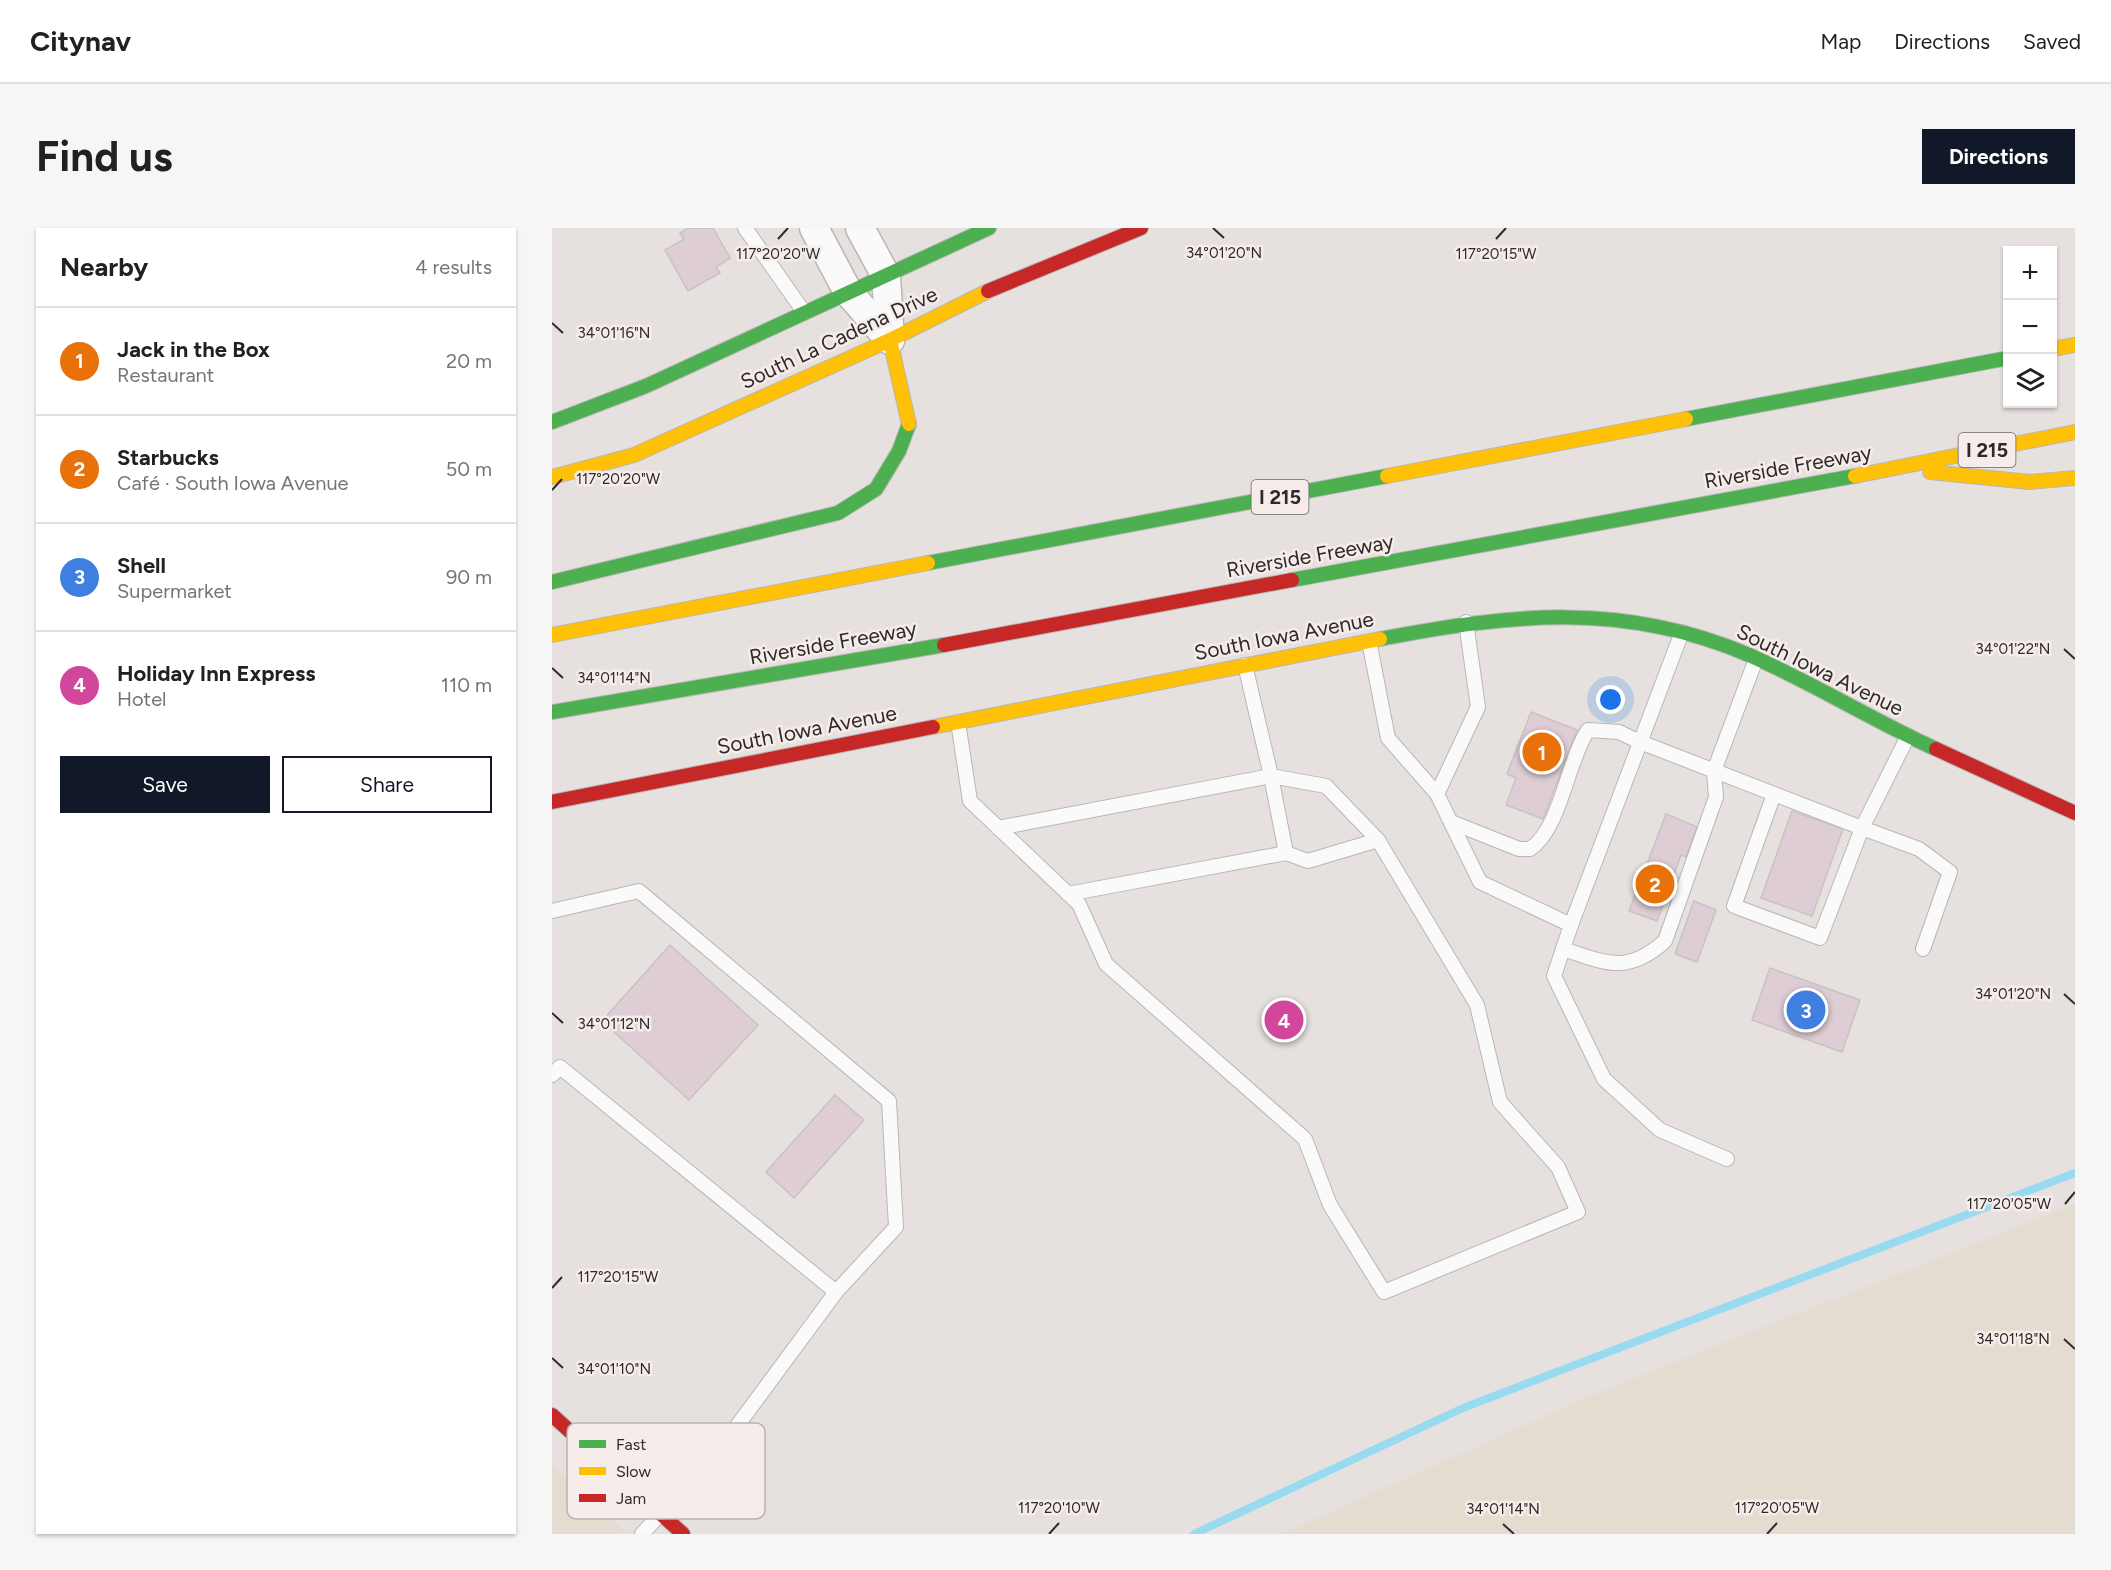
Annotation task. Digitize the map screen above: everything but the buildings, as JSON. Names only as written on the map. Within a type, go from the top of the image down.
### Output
[{"type":"main road","name":"South La Cadena Drive","points":[[552,422],[646,386],[989,228]]},
{"type":"main road","name":"South La Cadena Drive","points":[[552,477],[634,455],[890,340],[982,294],[1141,228]]},
{"type":"main road","points":[[552,582],[838,513],[876,489],[899,451],[909,426],[904,394],[890,340]]},
{"type":"main road","points":[[2057,348],[2075,345]]},
{"type":"main road","name":"I 215","points":[[552,635],[2003,359]]},
{"type":"main road","name":"Riverside Freeway","points":[[552,712],[845,663],[1898,468],[2075,432]]},
{"type":"main road","points":[[1898,468],[2030,482],[2075,478]]},
{"type":"main road","name":"South Iowa Avenue","points":[[552,802],[1466,622],[1523,615],[1588,616],[1659,625],[1726,646],[1908,736],[2075,813]]},
{"type":"main road","points":[[552,1415],[567,1429]]},
{"type":"main road","points":[[666,1519],[683,1534]]},
{"type":"street","points":[[814,228],[848,292],[890,340]]},
{"type":"street","points":[[860,228],[886,276],[890,340]]},
{"type":"lane","points":[[745,228],[804,312]]},
{"type":"lane","points":[[1437,794],[1478,707],[1466,622]]},
{"type":"lane","points":[[1682,632],[1571,925],[1554,976],[1604,1078],[1660,1130],[1727,1159]]},
{"type":"lane","points":[[1369,641],[1388,738],[1437,794],[1480,882],[1571,925]]},
{"type":"lane","points":[[1563,949],[1607,964],[1623,965],[1645,957],[1665,942],[1716,797],[1714,771],[1756,659]]},
{"type":"lane","points":[[1245,665],[1271,776],[1286,854]]},
{"type":"lane","points":[[958,722],[970,801],[1079,904],[1106,964],[1305,1139],[1330,1204],[1384,1292],[1578,1212],[1558,1167],[1500,1102],[1477,1005],[1378,840],[1326,786],[1271,776],[999,828]]},
{"type":"lane","points":[[1451,822],[1519,849],[1530,849],[1546,835],[1579,744],[1588,730],[1619,732],[1714,771],[1919,849],[1950,872],[1923,949]]},
{"type":"lane","points":[[1774,794],[1734,906],[1820,938],[1862,828],[1908,736]]},
{"type":"lane","points":[[1068,894],[1286,854],[1308,861],[1378,840]]},
{"type":"lane","points":[[552,911],[639,891],[889,1101],[896,1227],[836,1292],[739,1423]]},
{"type":"lane","points":[[555,1067],[836,1292]]},
{"type":"lane","points":[[642,1534],[658,1519]]},
{"type":"shaded area","points":[[2075,1204],[2075,1534],[1282,1534],[1595,1394]]},
{"type":"shaded area","points":[[552,1466],[567,1479],[567,1519],[611,1519],[628,1534],[552,1534]]},
{"type":"waterway","points":[[1194,1534],[1463,1408],[2075,1173]]},
{"type":"traffic: fast","points":[[552,422],[646,386],[989,228]]},
{"type":"traffic: fast","points":[[1686,419],[2003,359]]},
{"type":"traffic: fast","points":[[552,582],[838,513],[876,489],[899,451],[909,424]]},
{"type":"traffic: fast","points":[[928,563],[1387,476]]},
{"type":"traffic: fast","points":[[1292,580],[1855,476]]},
{"type":"traffic: fast","points":[[1380,639],[1475,623],[1521,619],[1566,617],[1656,626],[1702,638],[1749,655],[1936,749]]},
{"type":"traffic: fast","points":[[552,712],[944,645]]},
{"type":"traffic: slow","points":[[552,477],[634,455],[890,340],[988,291]]},
{"type":"traffic: slow","points":[[890,340],[909,424]]},
{"type":"traffic: slow","points":[[2057,348],[2075,345]]},
{"type":"traffic: slow","points":[[1387,476],[1686,419]]},
{"type":"traffic: slow","points":[[1855,476],[2075,432]]},
{"type":"traffic: slow","points":[[1930,472],[2030,482],[2075,478]]},
{"type":"traffic: slow","points":[[552,635],[928,563]]},
{"type":"traffic: slow","points":[[933,727],[1380,639]]},
{"type":"traffic: jam","points":[[988,291],[1141,228]]},
{"type":"traffic: jam","points":[[944,645],[1292,580]]},
{"type":"traffic: jam","points":[[552,802],[933,727]]},
{"type":"traffic: jam","points":[[1936,749],[2075,813]]},
{"type":"traffic: jam","points":[[552,1415],[567,1429]]},
{"type":"traffic: jam","points":[[666,1519],[683,1534]]},
{"type":"place","name":"Jack in the Box","points":[[1542,752]]},
{"type":"place","name":"Starbucks","points":[[1655,884]]},
{"type":"place","name":"Shell","points":[[1806,1010]]},
{"type":"place","name":"Holiday Inn Express","points":[[1284,1020]]}]
